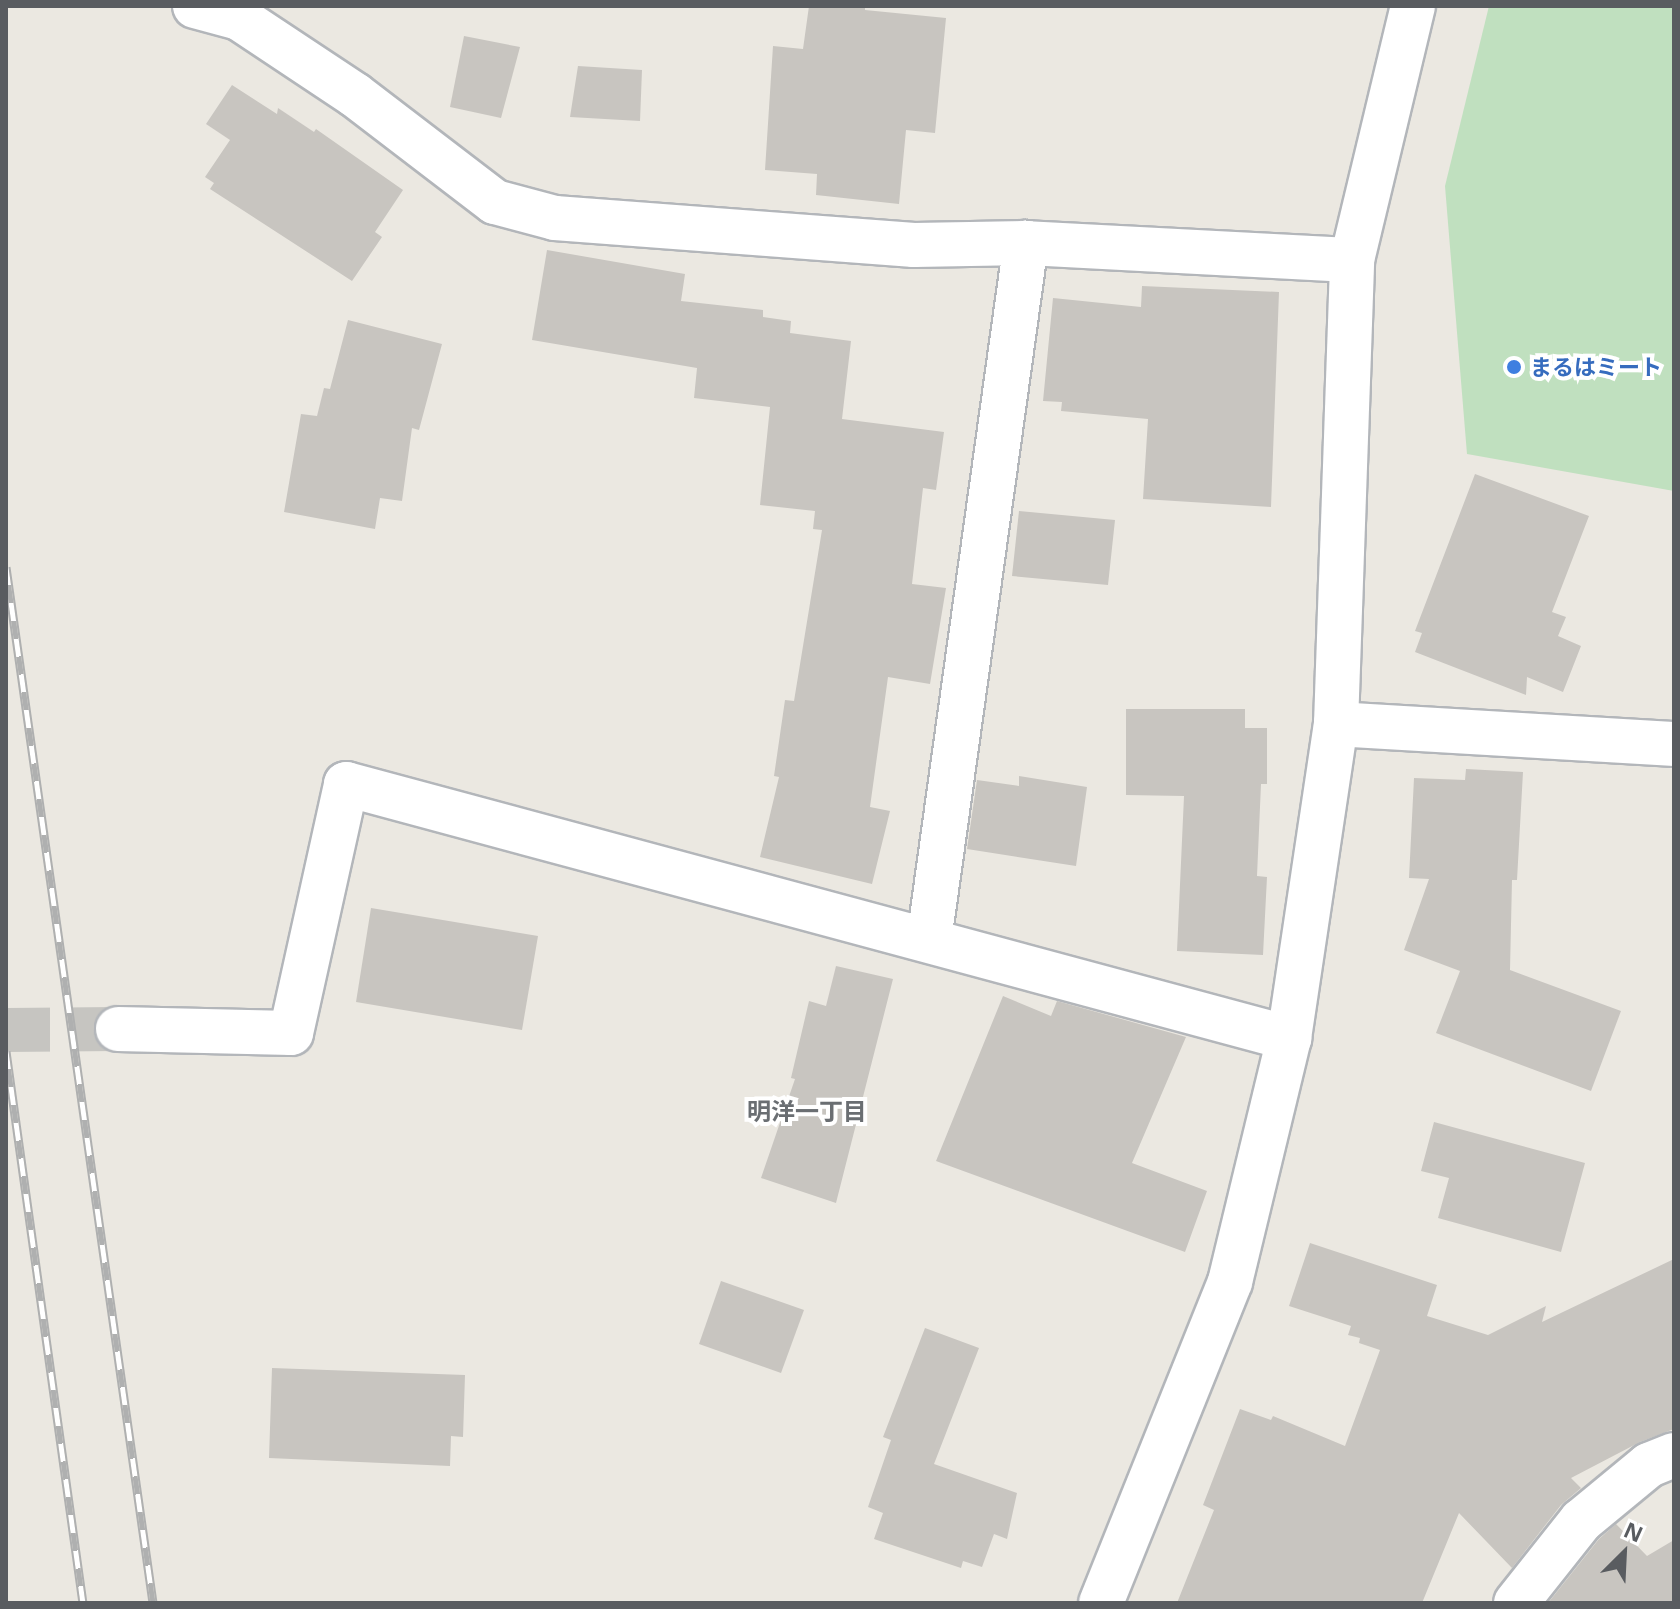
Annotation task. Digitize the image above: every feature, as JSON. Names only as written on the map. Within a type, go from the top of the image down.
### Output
[{"type":"street","points":[[195,6],[239,18],[355,95],[495,202],[555,218],[914,245],[1026,243],[1352,260]]},
{"type":"street","points":[[1101,1603],[1230,1282],[1289,1038],[1336,724],[1352,260],[1413,6]]},
{"type":"street","points":[[929,940],[1026,243]]},
{"type":"street","points":[[1336,724],[1674,744]]},
{"type":"street","points":[[118,1029],[291,1033],[346,784],[1289,1038]]},
{"type":"street","points":[[1516,1603],[1581,1521],[1649,1465],[1674,1455]]},
{"type":"green space","points":[[1489,6],[1674,6],[1674,491],[1467,454],[1445,186]]},
{"type":"building","points":[[809,6],[865,6],[865,10],[946,18],[935,133],[906,130],[899,204],[816,195],[817,174],[765,170],[773,46],[803,49]]},
{"type":"building","points":[[464,36],[520,47],[501,118],[450,107]]},
{"type":"building","points":[[578,66],[642,70],[640,121],[570,117]]},
{"type":"building","points":[[232,85],[277,114],[278,108],[314,132],[316,129],[403,190],[375,232],[382,237],[352,281],[210,189],[214,183],[205,177],[230,140],[206,124]]},
{"type":"building","points":[[547,250],[685,274],[681,301],[763,310],[763,317],[791,321],[790,333],[851,341],[842,419],[944,432],[936,490],[923,488],[912,584],[946,588],[930,684],[888,677],[870,807],[890,811],[872,884],[760,857],[779,777],[774,776],[785,700],[794,701],[822,530],[813,529],[815,511],[760,505],[770,407],[694,398],[697,368],[532,340]]},
{"type":"building","points":[[1142,286],[1279,292],[1271,507],[1143,499],[1148,419],[1061,411],[1062,402],[1043,401],[1053,298],[1141,307]]},
{"type":"building","points":[[348,320],[442,344],[419,430],[412,428],[402,501],[380,498],[375,529],[284,512],[301,414],[317,416],[324,388],[330,389]]},
{"type":"building","points":[[1475,474],[1589,516],[1552,612],[1566,617],[1558,636],[1581,646],[1563,692],[1527,677],[1526,695],[1415,652],[1422,633],[1415,631]]},
{"type":"building","points":[[1019,511],[1115,520],[1108,585],[1012,576]]},
{"type":"building","points":[[1126,709],[1245,709],[1245,728],[1267,728],[1267,784],[1261,784],[1257,876],[1267,877],[1263,955],[1177,951],[1184,796],[1126,795]]},
{"type":"building","points":[[1466,769],[1523,772],[1517,880],[1512,880],[1510,970],[1621,1011],[1591,1091],[1436,1033],[1460,971],[1404,950],[1429,879],[1409,878],[1414,778],[1465,780]]},
{"type":"building","points":[[1019,776],[1087,787],[1076,866],[967,849],[977,780],[1019,786]]},
{"type":"building","points":[[371,908],[538,936],[522,1030],[356,1002]]},
{"type":"building","points":[[836,966],[893,979],[836,1203],[761,1178],[795,1079],[791,1078],[809,1001],[826,1006]]},
{"type":"building","points":[[1003,996],[1051,1016],[1057,1001],[1186,1037],[1132,1163],[1207,1191],[1185,1252],[936,1161]]},
{"type":"building","points":[[1434,1122],[1585,1163],[1561,1252],[1438,1218],[1449,1178],[1421,1171]]},
{"type":"building","points":[[1310,1243],[1437,1285],[1427,1316],[1488,1335],[1546,1306],[1542,1322],[1674,1259],[1674,1429],[1640,1442],[1571,1478],[1581,1488],[1561,1505],[1512,1568],[1459,1513],[1422,1603],[1177,1603],[1214,1510],[1203,1505],[1240,1409],[1271,1420],[1273,1416],[1345,1446],[1380,1350],[1359,1343],[1360,1338],[1348,1335],[1351,1326],[1289,1306]]},
{"type":"building","points":[[721,1281],[804,1310],[781,1373],[699,1344]]},
{"type":"building","points":[[925,1328],[979,1348],[934,1464],[1017,1493],[1007,1539],[994,1534],[982,1567],[963,1561],[961,1568],[874,1539],[883,1513],[868,1507],[891,1440],[883,1437]]},
{"type":"building","points":[[272,1368],[465,1375],[463,1437],[451,1436],[450,1466],[269,1458]]},
{"type":"building","points":[[1616,1524],[1647,1556],[1674,1540],[1674,1603],[1548,1603],[1599,1539]]},
{"type":"tunnel","points":[[6,1030],[118,1029]]},
{"type":"railway","points":[[6,567],[153,1603]]},
{"type":"railway","points":[[6,1051],[83,1603]]},
{"type":"place","name":"まるはミート","points":[[1514,367]]},
{"type":"district","name":"明洋一丁目","points":[[807,1111]]}]
